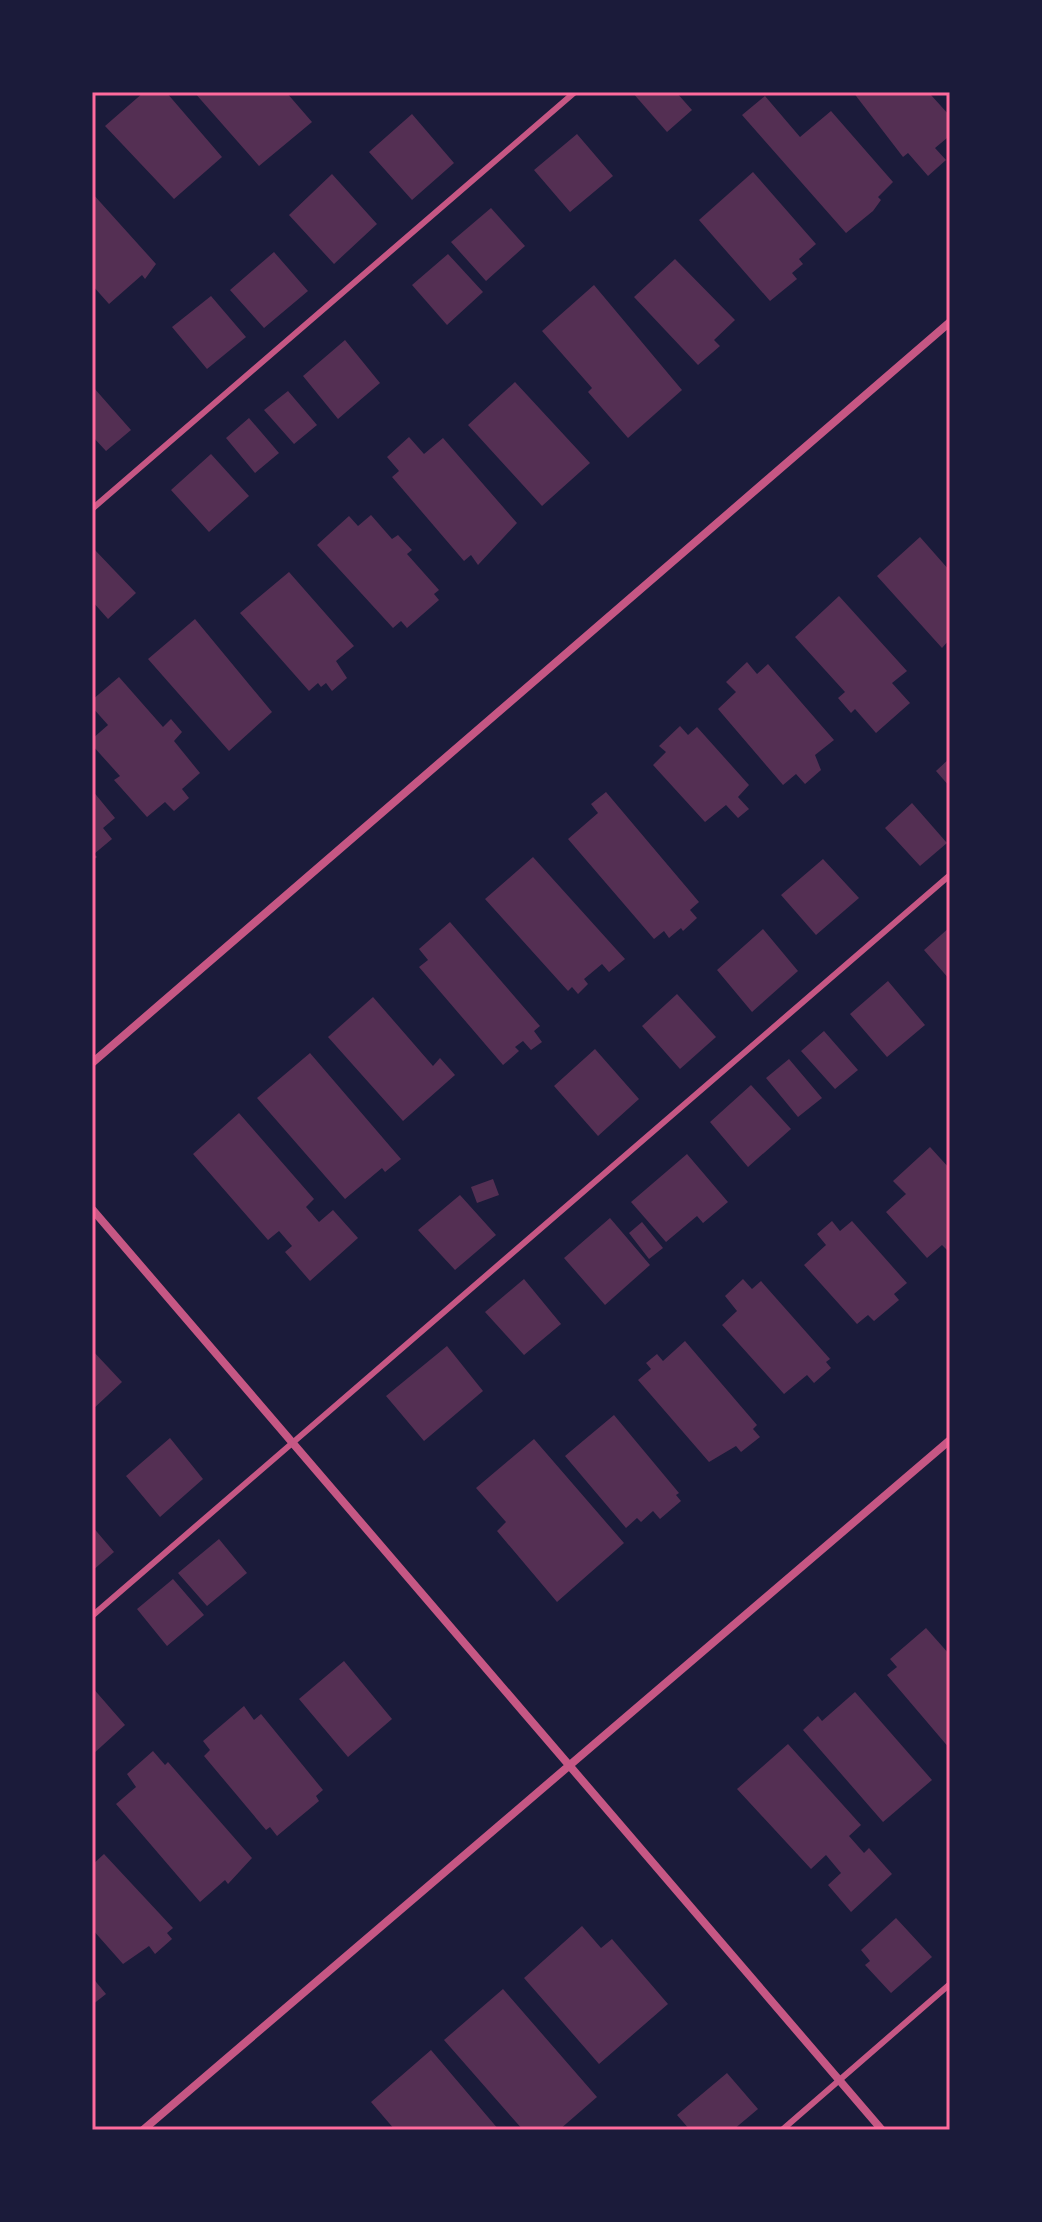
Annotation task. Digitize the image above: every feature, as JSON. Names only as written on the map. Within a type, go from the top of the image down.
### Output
[{"type":"street","points":[[92,1063],[950,322]]},
{"type":"street","points":[[92,1209],[882,2130]]},
{"type":"street","points":[[143,2130],[950,1440]]},
{"type":"lane","points":[[92,509],[575,92]]},
{"type":"lane","points":[[92,1616],[950,875]]},
{"type":"lane","points":[[782,2130],[950,1984]]},
{"type":"building","points":[[144,92],[166,92],[222,157],[174,199],[105,126]]},
{"type":"building","points":[[194,92],[286,92],[312,122],[259,166]]},
{"type":"building","points":[[632,92],[676,92],[692,110],[667,132]]},
{"type":"building","points":[[853,92],[935,92],[931,95],[950,116],[950,141],[947,138],[935,148],[946,160],[928,176],[908,153],[903,157]]},
{"type":"building","points":[[765,96],[800,137],[831,111],[893,182],[878,197],[881,200],[873,211],[846,233],[742,115]]},
{"type":"building","points":[[412,114],[454,163],[412,200],[369,152]]},
{"type":"building","points":[[577,134],[613,176],[570,212],[534,170]]},
{"type":"building","points":[[753,172],[816,244],[799,259],[803,264],[792,273],[797,279],[770,301],[699,220]]},
{"type":"building","points":[[332,174],[377,224],[334,264],[289,215]]},
{"type":"building","points":[[92,193],[156,264],[145,279],[142,275],[109,304],[92,285]]},
{"type":"building","points":[[491,208],[525,246],[486,281],[451,242]]},
{"type":"building","points":[[274,252],[308,291],[264,328],[230,290]]},
{"type":"building","points":[[448,254],[483,292],[447,325],[412,285]]},
{"type":"building","points":[[675,259],[735,320],[714,340],[720,346],[698,365],[634,297]]},
{"type":"building","points":[[594,285],[682,390],[628,438],[588,392],[592,388],[542,331]]},
{"type":"building","points":[[211,296],[246,337],[207,369],[172,327]]},
{"type":"building","points":[[345,340],[380,383],[338,419],[303,376]]},
{"type":"building","points":[[515,382],[590,463],[542,506],[468,425]]},
{"type":"building","points":[[94,388],[131,430],[106,451],[92,436]]},
{"type":"building","points":[[288,391],[317,425],[294,444],[264,410]]},
{"type":"building","points":[[249,418],[279,453],[255,473],[226,438]]},
{"type":"building","points":[[409,437],[424,454],[443,438],[517,523],[478,565],[471,555],[464,561],[392,477],[399,471],[387,457]]},
{"type":"building","points":[[211,454],[249,496],[209,532],[171,490]]},
{"type":"building","points":[[371,515],[392,539],[398,535],[412,550],[407,554],[439,590],[434,594],[439,600],[407,628],[401,621],[393,628],[317,545],[349,516],[358,526]]},
{"type":"building","points":[[920,537],[950,571],[950,639],[942,648],[877,576]]},
{"type":"building","points":[[94,549],[136,593],[108,619],[92,601]]},
{"type":"building","points":[[289,572],[354,646],[336,661],[347,678],[332,691],[326,683],[321,687],[318,683],[309,691],[240,613]]},
{"type":"building","points":[[839,596],[907,671],[892,683],[910,703],[876,733],[855,709],[851,713],[838,698],[845,692],[795,637]]},
{"type":"building","points":[[195,619],[272,712],[229,751],[148,659]]},
{"type":"building","points":[[747,662],[757,674],[768,664],[834,740],[815,755],[821,770],[805,784],[796,774],[783,785],[718,709],[736,692],[726,682]]},
{"type":"building","points":[[119,677],[163,727],[171,719],[182,732],[174,741],[200,773],[182,789],[189,798],[174,811],[165,802],[147,817],[114,780],[120,776],[92,745],[92,739],[108,725],[92,707],[92,700]]},
{"type":"building","points":[[680,726],[688,735],[697,727],[749,785],[738,797],[749,809],[738,818],[726,805],[705,822],[653,765],[666,752],[659,746]]},
{"type":"building","points":[[950,758],[950,787],[936,771]]},
{"type":"building","points":[[92,790],[115,818],[103,828],[112,839],[94,854],[97,857],[92,861]]},
{"type":"building","points":[[606,792],[699,902],[690,910],[697,918],[683,931],[681,928],[669,938],[664,931],[654,939],[568,839],[598,813],[591,804]]},
{"type":"building","points":[[912,803],[947,843],[920,866],[885,828]]},
{"type":"building","points":[[533,857],[625,959],[609,972],[602,964],[584,979],[588,984],[578,994],[572,987],[568,991],[485,899]]},
{"type":"building","points":[[823,859],[859,898],[816,935],[781,895]]},
{"type":"building","points":[[450,922],[540,1026],[534,1031],[542,1042],[531,1050],[523,1041],[515,1047],[519,1051],[503,1065],[419,967],[428,960],[419,949]]},
{"type":"building","points":[[950,927],[950,980],[924,950]]},
{"type":"building","points":[[763,929],[798,971],[752,1012],[717,970]]},
{"type":"building","points":[[888,981],[925,1025],[887,1057],[850,1014]]},
{"type":"building","points":[[677,994],[716,1037],[680,1069],[642,1026]]},
{"type":"building","points":[[373,997],[433,1066],[440,1058],[455,1075],[403,1121],[328,1037]]},
{"type":"building","points":[[824,1031],[858,1070],[835,1089],[801,1051]]},
{"type":"building","points":[[595,1049],[639,1099],[598,1136],[554,1086]]},
{"type":"building","points":[[310,1053],[401,1159],[385,1172],[382,1168],[345,1199],[257,1098]]},
{"type":"building","points":[[789,1059],[822,1098],[798,1117],[766,1078]]},
{"type":"building","points":[[751,1085],[791,1129],[748,1167],[710,1122]]},
{"type":"building","points":[[239,1113],[314,1199],[306,1207],[319,1222],[333,1210],[358,1238],[310,1281],[285,1252],[292,1246],[279,1231],[268,1240],[193,1154]]},
{"type":"building","points":[[930,1147],[950,1169],[950,1253],[942,1245],[927,1258],[886,1212],[906,1194],[893,1181]]},
{"type":"building","points":[[687,1154],[728,1202],[703,1223],[697,1216],[666,1242],[631,1202]]},
{"type":"building","points":[[493,1179],[499,1195],[477,1203],[471,1187]]},
{"type":"building","points":[[460,1195],[496,1235],[455,1270],[418,1230]]},
{"type":"building","points":[[610,1218],[650,1265],[605,1305],[564,1258]]},
{"type":"building","points":[[832,1221],[840,1231],[852,1221],[907,1283],[894,1294],[899,1300],[874,1321],[868,1315],[857,1324],[804,1265],[826,1245],[817,1234]]},
{"type":"building","points":[[642,1222],[663,1248],[649,1259],[629,1233]]},
{"type":"building","points":[[524,1279],[561,1324],[524,1355],[485,1312]]},
{"type":"building","points":[[743,1279],[752,1289],[761,1281],[830,1359],[826,1362],[831,1368],[814,1383],[807,1375],[784,1394],[722,1325],[737,1311],[725,1296]]},
{"type":"building","points":[[685,1341],[757,1425],[753,1429],[760,1437],[741,1452],[736,1446],[709,1462],[638,1380],[651,1369],[646,1363],[657,1354],[663,1361]]},
{"type":"building","points":[[447,1346],[483,1391],[424,1441],[386,1396]]},
{"type":"building","points":[[92,1350],[122,1382],[92,1410]]},
{"type":"building","points":[[614,1415],[679,1493],[676,1495],[681,1501],[660,1519],[653,1511],[641,1522],[637,1518],[626,1528],[565,1456]]},
{"type":"building","points":[[170,1438],[203,1479],[160,1517],[126,1476]]},
{"type":"building","points":[[534,1439],[624,1543],[557,1602],[497,1531],[506,1522],[476,1488]]},
{"type":"building","points":[[92,1526],[114,1552],[92,1571]]},
{"type":"building","points":[[219,1539],[247,1573],[207,1606],[178,1573]]},
{"type":"building","points":[[173,1579],[204,1615],[167,1646],[137,1609]]},
{"type":"building","points":[[926,1628],[950,1655],[950,1749],[887,1675],[897,1667],[890,1659]]},
{"type":"building","points":[[344,1661],[392,1719],[348,1757],[299,1699]]},
{"type":"building","points":[[92,1687],[125,1725],[92,1755]]},
{"type":"building","points":[[855,1692],[932,1780],[883,1822],[803,1730],[818,1716],[822,1721]]},
{"type":"building","points":[[244,1706],[254,1720],[261,1714],[323,1790],[316,1796],[319,1801],[277,1836],[270,1827],[266,1830],[204,1756],[210,1750],[203,1741]]},
{"type":"building","points":[[788,1744],[861,1825],[849,1836],[864,1853],[869,1848],[892,1874],[851,1912],[828,1885],[841,1873],[826,1855],[811,1869],[737,1789]]},
{"type":"building","points":[[153,1751],[165,1765],[168,1762],[252,1858],[228,1884],[225,1880],[200,1902],[116,1804],[136,1787],[127,1774]]},
{"type":"building","points":[[104,1854],[173,1928],[167,1933],[172,1939],[155,1954],[149,1946],[123,1964],[92,1929],[92,1865]]},
{"type":"building","points":[[896,1918],[932,1957],[891,1993],[865,1965],[870,1961],[861,1950]]},
{"type":"building","points":[[582,1926],[601,1948],[612,1939],[668,2004],[599,2064],[524,1978]]},
{"type":"building","points":[[92,1977],[106,1994],[92,2005]]},
{"type":"building","points":[[503,1989],[597,2097],[559,2130],[523,2130],[444,2040]]},
{"type":"building","points":[[431,2050],[499,2130],[395,2130],[371,2102]]},
{"type":"building","points":[[727,2073],[758,2109],[733,2130],[690,2130],[677,2115]]}]
